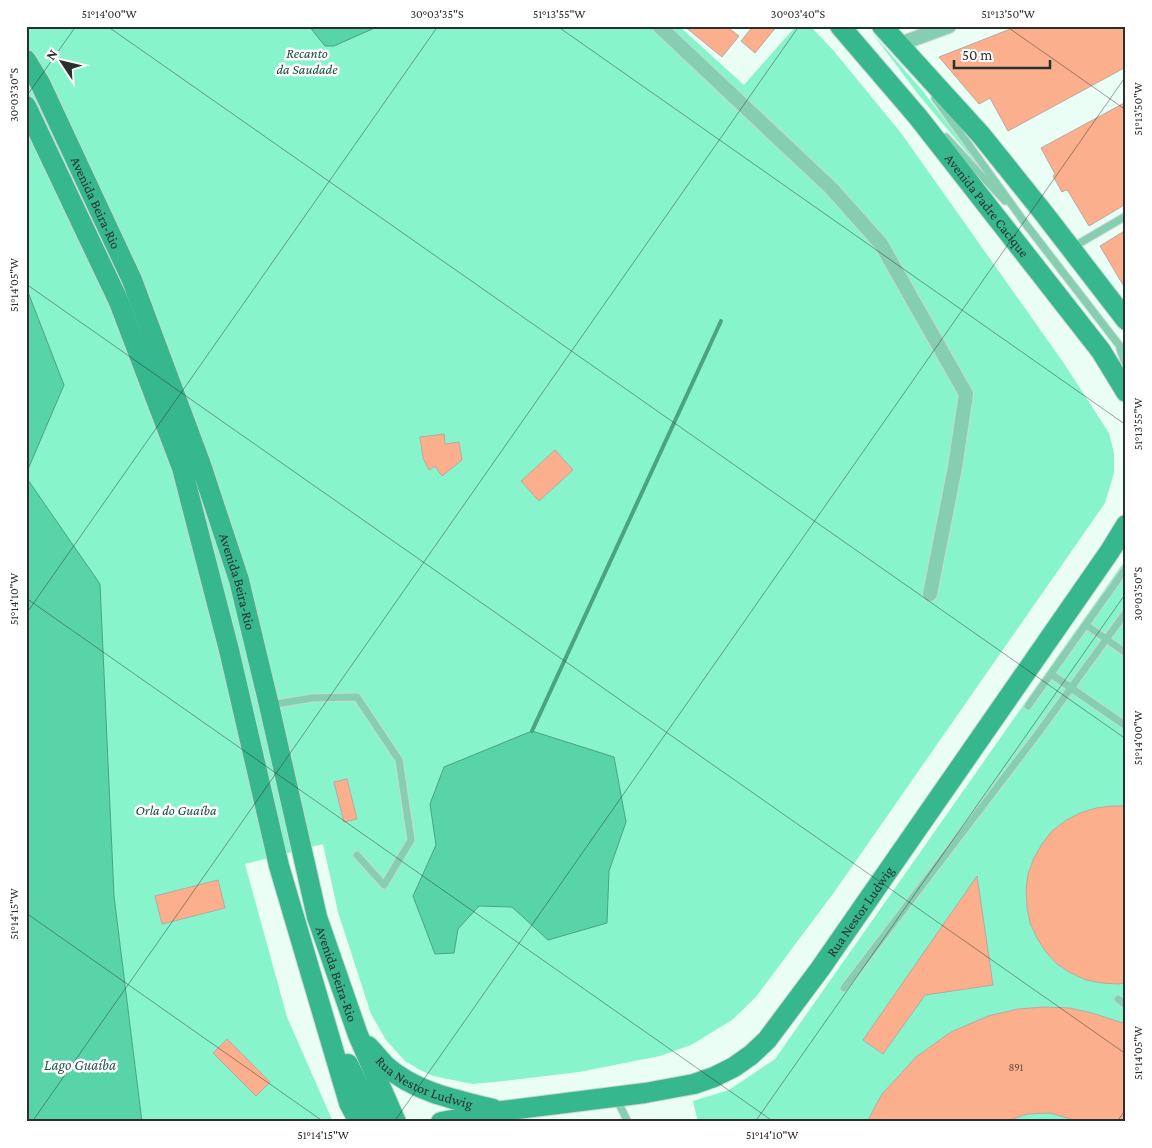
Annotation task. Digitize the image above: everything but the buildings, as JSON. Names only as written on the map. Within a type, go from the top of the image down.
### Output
[{"type":"main road","name":"Avenida Padre Cacique","points":[[841,26],[918,117],[1101,351],[1126,392]]},
{"type":"main road","points":[[890,34],[981,135],[1126,320]]},
{"type":"main road","name":"Avenida Beira-Rio","points":[[26,60],[40,82],[136,289],[200,462],[236,570],[317,916],[358,1036],[396,1122]]},
{"type":"main road","name":"Avenida Beira-Rio","points":[[26,106],[119,302],[182,468],[227,644],[279,866],[350,1103],[359,1122]]},
{"type":"main road","name":"Rua Nestor Ludwig","points":[[441,1122],[684,1086],[714,1077],[734,1067],[767,1040],[820,969],[1118,545],[1126,525]]},
{"type":"main road","points":[[321,1009],[370,1109],[379,1122]]},
{"type":"main road","name":"Rua Nestor Ludwig","points":[[358,1036],[387,1067],[414,1085],[451,1099],[502,1112]]},
{"type":"main road","points":[[481,1122],[502,1112]]},
{"type":"street","points":[[659,26],[831,188],[881,244],[966,394],[955,466],[930,594]]},
{"type":"street","points":[[890,34],[949,26]]},
{"type":"lane","points":[[841,26],[1025,223]]},
{"type":"lane","points":[[890,34],[1025,223],[1126,353]]},
{"type":"lane","points":[[1070,248],[1126,216]]},
{"type":"lane","points":[[1117,341],[1126,359]]},
{"type":"lane","points":[[1117,341],[1126,365]]},
{"type":"lane","points":[[1028,706],[1126,568]]},
{"type":"lane","points":[[844,988],[1071,688],[1126,612]]},
{"type":"lane","points":[[1086,625],[1126,653]]},
{"type":"lane","points":[[1051,674],[1126,726]]},
{"type":"lane","points":[[269,705],[312,698],[357,697],[399,760],[411,840],[384,885],[357,856]]},
{"type":"lane","points":[[1118,1000],[1126,1005]]},
{"type":"lane","points":[[616,1097],[628,1122]]},
{"type":"green space","points":[[26,26],[679,26],[744,85],[796,26],[810,26],[833,50],[901,133],[1063,362],[1109,433],[1114,453],[1114,473],[1105,503],[835,891],[755,998],[732,1020],[691,1045],[660,1056],[579,1072],[473,1084],[433,1076],[405,1061],[386,1040],[371,1014],[338,912],[323,844],[245,864],[287,1017],[333,1122],[142,1122],[114,896],[26,481],[26,474],[64,385],[26,287]]},
{"type":"green space","points":[[873,34],[922,90],[1005,198],[918,94]]},
{"type":"green space","points":[[1126,559],[1126,1122],[698,1122],[693,1101],[729,1090],[775,1059]]},
{"type":"water","points":[[309,26],[379,26],[334,46],[325,46]]},
{"type":"water","points":[[26,287],[64,385],[26,474]]},
{"type":"water","name":"Lago Guaíba","points":[[26,477],[100,584],[114,896],[142,1122],[26,1122]]},
{"type":"water","points":[[532,731],[614,757],[626,822],[609,871],[607,923],[548,940],[512,907],[479,906],[458,929],[454,953],[435,954],[413,896],[436,845],[430,804],[444,767]]},
{"type":"waterway","points":[[532,731],[721,321]]},
{"type":"park label","name":"Recanto da Saudade","points":[[307,62]]},
{"type":"park label","name":"Orla do Guaíba","points":[[176,810]]}]
